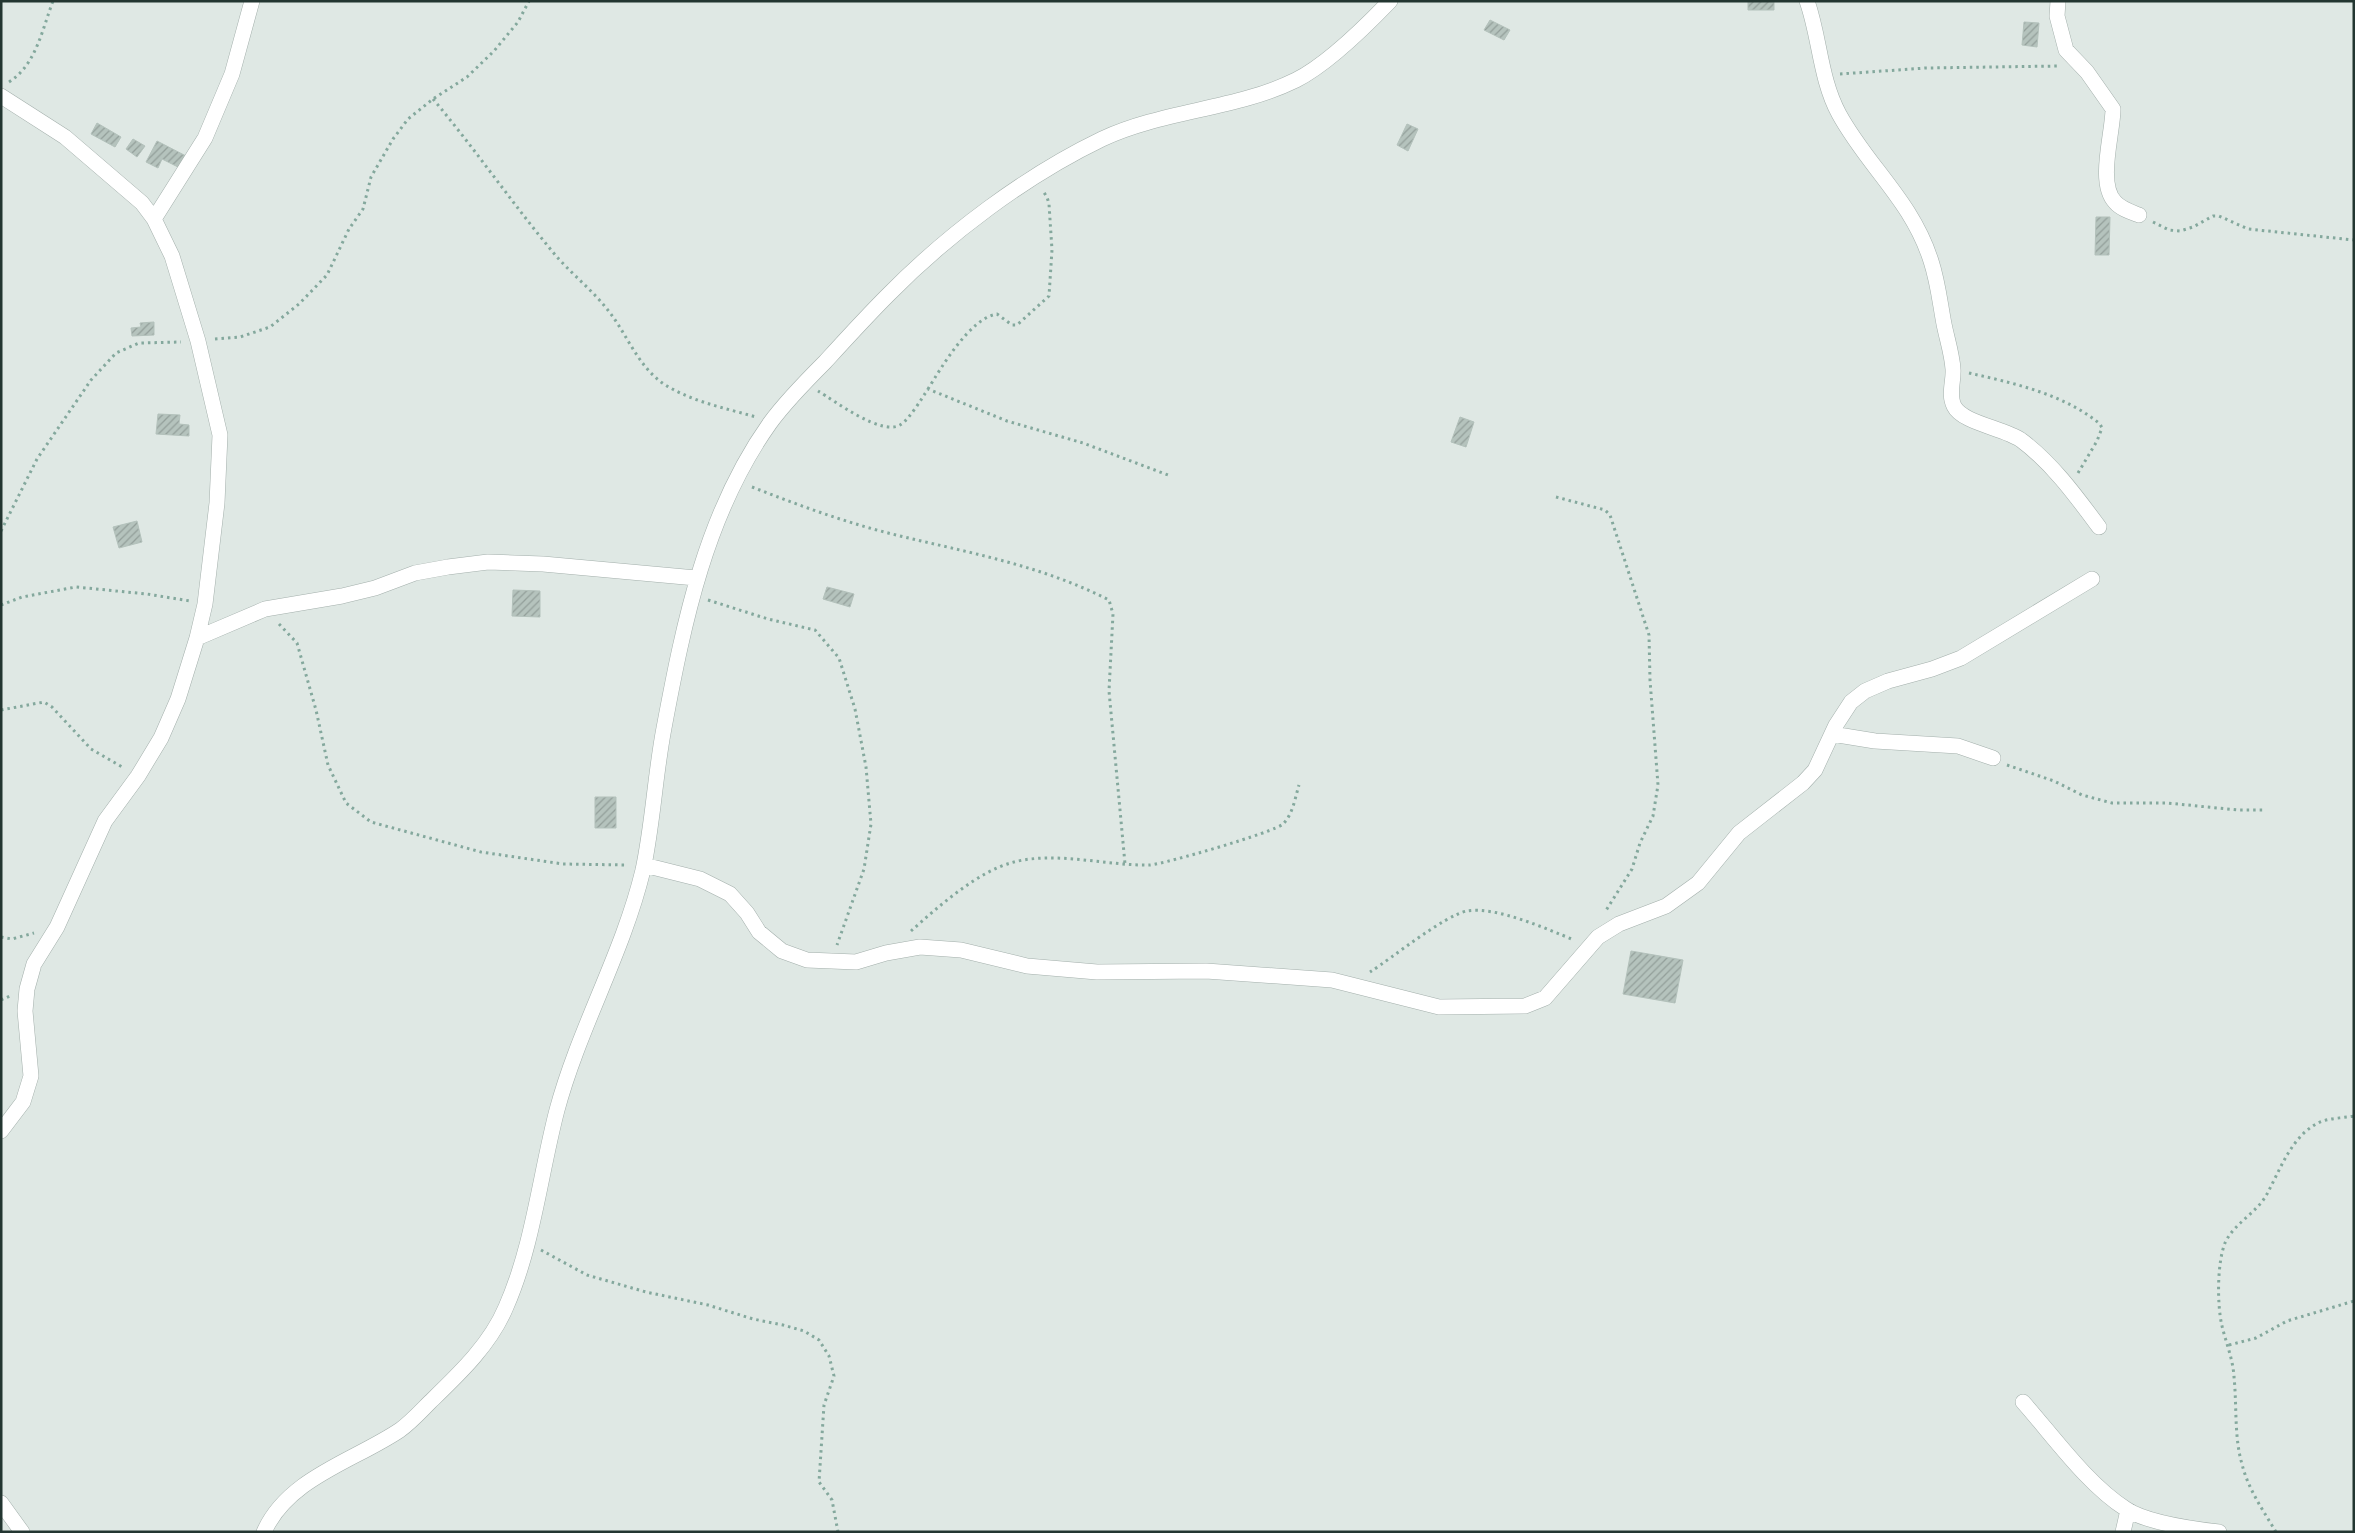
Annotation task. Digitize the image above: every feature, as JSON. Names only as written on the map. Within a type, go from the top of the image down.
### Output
[{"type":"street","points":[[154,219],[204,138],[232,74],[252,1]]},
{"type":"street","points":[[264,1532],[267,1524],[285,1501],[305,1484],[376,1445],[406,1426],[480,1350],[504,1312],[528,1242],[546,1150],[561,1095],[630,914],[644,865],[662,734],[691,594],[719,513],[735,481],[771,421],[891,292],[950,238],[1035,178],[1102,140],[1144,122],[1242,99],[1301,78],[1322,63],[1390,1]]},
{"type":"street","points":[[1807,1],[1824,75],[1838,112],[1872,163],[1899,196],[1924,242],[1937,283],[1953,369],[1951,393],[1954,407],[1966,417],[1996,427],[2020,440],[2069,486],[2100,527]]},
{"type":"street","points":[[2058,1],[2059,32],[2066,50],[2082,66],[2113,109],[2108,160],[2111,197],[2119,206],[2139,215]]},
{"type":"street","points":[[1,96],[66,137],[142,203],[154,219],[172,256],[198,341],[220,435],[217,503],[204,604],[197,638],[178,700],[161,738],[138,776],[105,821],[57,927],[34,964],[27,989],[25,1011],[31,1076],[23,1102],[1,1131]]},
{"type":"street","points":[[197,638],[265,609],[342,596],[375,588],[415,573],[488,562],[598,568],[696,578]]},
{"type":"street","points":[[644,865],[700,879],[730,894],[747,913],[759,932],[782,951],[808,960],[856,962],[886,952],[920,948],[961,950],[1037,967],[1097,972],[1206,971],[1332,980],[1439,1007],[1525,1006],[1545,998],[1593,941],[1618,924],[1666,906],[1689,891],[1739,833],[1796,789],[1815,770],[1832,734],[1851,702],[1865,691],[1888,681],[1932,669],[1961,658],[2092,579]]},
{"type":"street","points":[[1832,734],[1876,741],[1958,746],[1993,758]]},
{"type":"street","points":[[2023,1402],[2099,1488],[2128,1510],[2172,1525],[2219,1532]]},
{"type":"street","points":[[1,1503],[22,1532]]},
{"type":"street","points":[[2124,1532],[2128,1510]]},
{"type":"path","points":[[1,86],[21,75],[31,60],[53,1]]},
{"type":"path","points":[[1,531],[37,459],[91,380],[116,353],[139,343],[198,341],[240,337],[270,327],[299,304],[326,275],[349,229],[363,209],[372,177],[393,138],[408,119],[433,99],[466,77],[494,51],[518,22],[529,1]]},
{"type":"path","points":[[1824,75],[1926,68],[2082,66]]},
{"type":"path","points":[[433,99],[471,144],[558,258],[606,308],[622,329],[636,355],[659,380],[675,391],[771,421]]},
{"type":"path","points":[[805,383],[858,416],[882,427],[888,428],[902,425],[963,337],[988,317],[997,314],[1012,325],[1016,325],[1048,296],[1052,250],[1048,204],[1047,197],[1035,178]]},
{"type":"path","points":[[2139,215],[2174,231],[2186,230],[2213,216],[2219,216],[2248,229],[2354,240]]},
{"type":"path","points":[[1953,369],[2014,383],[2054,398],[2100,424],[2102,428],[2097,441],[2069,486]]},
{"type":"path","points":[[928,389],[1007,421],[1083,443],[1168,475]]},
{"type":"path","points":[[735,481],[814,511],[880,530],[997,558],[1088,589],[1109,600],[1112,614],[1109,691],[1125,864]]},
{"type":"path","points":[[1351,985],[1435,928],[1467,911],[1510,916],[1593,941],[1604,915],[1632,869],[1640,843],[1653,816],[1658,785],[1650,680],[1649,635],[1610,515],[1605,510],[1556,498]]},
{"type":"path","points":[[1,605],[22,597],[76,587],[146,594],[204,604]]},
{"type":"path","points":[[691,594],[768,619],[815,630],[839,658],[855,709],[866,767],[870,824],[864,869],[832,962]]},
{"type":"path","points":[[265,609],[297,643],[316,710],[328,765],[346,803],[372,822],[481,852],[564,864],[644,865]]},
{"type":"path","points":[[1,710],[44,702],[52,707],[91,749],[138,776]]},
{"type":"path","points":[[1993,758],[2018,770],[2054,781],[2082,795],[2112,803],[2167,802],[2238,810],[2263,810]]},
{"type":"path","points":[[907,934],[942,904],[1002,865],[1039,859],[1152,865],[1231,843],[1283,825],[1290,814],[1298,785]]},
{"type":"path","points":[[1,937],[12,939],[57,927]]},
{"type":"path","points":[[2276,1532],[2246,1479],[2241,1463],[2234,1375],[2229,1345],[2220,1312],[2221,1260],[2226,1242],[2234,1231],[2254,1213],[2266,1197],[2289,1152],[2304,1133],[2321,1122],[2354,1116]]},
{"type":"path","points":[[528,1242],[587,1275],[646,1292],[708,1305],[753,1319],[783,1325],[804,1332],[819,1340],[829,1356],[834,1376],[824,1405],[818,1482],[832,1500],[838,1532]]},
{"type":"path","points":[[2229,1345],[2256,1338],[2287,1321],[2354,1300]]},
{"type":"building","points":[[1748,1],[1774,1],[1774,10],[1748,10]]},
{"type":"building","points":[[1490,20],[1510,30],[1504,40],[1484,30]]},
{"type":"building","points":[[2024,22],[2039,23],[2037,47],[2022,45]]},
{"type":"building","points":[[97,123],[121,137],[115,147],[91,134]]},
{"type":"building","points":[[1407,124],[1418,129],[1408,151],[1397,145]]},
{"type":"building","points":[[133,139],[145,146],[137,157],[126,149]]},
{"type":"building","points":[[157,141],[186,156],[180,168],[162,159],[158,168],[146,162]]},
{"type":"building","points":[[2096,217],[2110,217],[2109,255],[2095,255]]},
{"type":"building","points":[[154,322],[154,335],[132,336],[131,328],[141,327],[140,323]]},
{"type":"building","points":[[158,414],[180,415],[179,424],[189,425],[189,436],[156,434]]},
{"type":"building","points":[[1460,417],[1474,422],[1466,447],[1451,442]]},
{"type":"building","points":[[137,521],[142,542],[119,548],[113,527]]},
{"type":"building","points":[[827,587],[854,594],[850,607],[823,599]]},
{"type":"building","points":[[513,590],[540,591],[540,617],[512,616]]},
{"type":"building","points":[[595,797],[616,797],[616,828],[595,828]]},
{"type":"building","points":[[1631,951],[1683,960],[1675,1003],[1623,994]]}]
